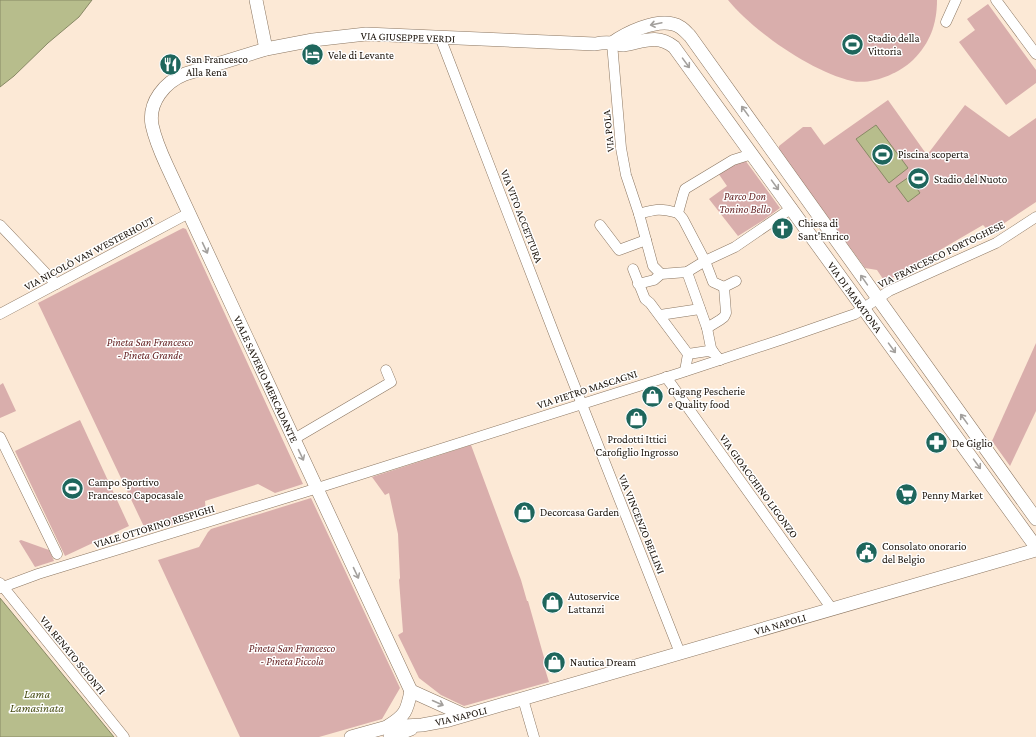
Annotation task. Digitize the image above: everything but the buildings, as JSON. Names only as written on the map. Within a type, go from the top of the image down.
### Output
[{"type":"main road","points":[[256,0],[266,49]]},
{"type":"main road","name":"VIA GIUSEPPE VERDI","points":[[612,43],[621,36],[646,26],[664,22],[680,27],[690,36]]},
{"type":"main road","name":"VIA GIUSEPPE VERDI","points":[[185,74],[266,49],[313,40],[366,34],[595,44],[612,43],[621,45],[656,39],[664,40],[674,47]]},
{"type":"main road","name":"VIA DI MARATONA","points":[[690,36],[1036,519]]},
{"type":"main road","name":"VIA DI MARATONA","points":[[674,47],[1036,547]]},
{"type":"main road","name":"VIALE SAVERIO MERCADANTE","points":[[185,74],[173,80],[159,95],[153,112],[152,124],[163,157],[411,691]]},
{"type":"main road","points":[[752,154],[768,143]]},
{"type":"main road","name":"VIA NAPOLI","points":[[351,737],[388,732],[450,720],[1036,550]]},
{"type":"main road","points":[[388,732],[404,713],[409,702],[411,691],[464,716]]},
{"type":"street","points":[[946,22],[956,0]]},
{"type":"street","points":[[996,0],[1036,54]]},
{"type":"street","name":"VIA VITO ACCETTURA","points":[[440,37],[582,404]]},
{"type":"street","name":"VIA POLA","points":[[612,43],[621,148],[626,175],[639,214],[653,266],[661,274]]},
{"type":"street","points":[[678,213],[682,194],[685,189],[733,160],[752,154]]},
{"type":"street","points":[[638,284],[654,280],[661,274],[687,272],[705,261],[735,247],[792,208]]},
{"type":"street","points":[[639,214],[658,209],[666,209],[678,213],[683,219],[705,261],[713,282],[724,288]]},
{"type":"street","name":"VIA NICOLÒ VAN WESTERHOUT","points":[[0,314],[189,213]]},
{"type":"street","name":"VIA FRANCESCO PORTOGHESE","points":[[863,308],[894,288],[996,243],[1036,218]]},
{"type":"street","points":[[0,225],[56,284]]},
{"type":"street","points":[[600,225],[619,250],[646,240]]},
{"type":"street","points":[[633,269],[645,299],[650,302],[688,354],[685,371]]},
{"type":"street","points":[[687,272],[707,328],[711,348],[717,356]]},
{"type":"street","points":[[724,288],[736,281]]},
{"type":"street","points":[[707,328],[724,317],[726,313],[724,288]]},
{"type":"street","name":"VIA PIETRO MASCAGNI","points":[[316,488],[685,371],[717,356],[855,314],[863,308]]},
{"type":"street","points":[[660,315],[700,309]]},
{"type":"street","points":[[688,354],[708,351],[717,356]]},
{"type":"street","points":[[294,439],[391,382],[386,370]]},
{"type":"street","name":"VIA GIOACCHINO LIGONZO","points":[[666,377],[832,609]]},
{"type":"street","name":"VIA VINCENZO BELLINI","points":[[582,404],[680,653]]},
{"type":"street","points":[[0,437],[57,554]]},
{"type":"street","name":"VIALE OTTORINO RESPIGHI","points":[[1,586],[316,488]]},
{"type":"street","name":"VIA RENATO SCIONTI","points":[[1,586],[124,737]]},
{"type":"street","points":[[523,699],[534,737]]},
{"type":"green space","name":"Stadio della Vittoria","points":[[728,0],[937,0],[937,9],[934,25],[928,40],[913,60],[892,74],[876,80],[860,82],[836,76],[819,69],[784,49],[752,24]]},
{"type":"green space","points":[[988,4],[1036,70],[1036,83],[1006,105],[959,42],[975,30],[967,19]]},
{"type":"green space","name":"Stadio del Nuoto","points":[[888,100],[927,155],[965,105],[1009,137],[1036,118],[1036,202],[1000,226],[998,224],[988,230],[983,225],[885,282],[877,270],[865,268],[779,150],[779,146],[803,127],[811,127],[824,145]]},
{"type":"green space","name":"Parco Don Tonino Bello","points":[[745,160],[780,208],[738,236],[709,199],[727,186],[718,173]]},
{"type":"green space","name":"Pineta San Francesco - Pineta Grande","points":[[183,228],[186,229],[303,484],[275,493],[258,484],[205,501],[206,514],[147,533],[38,303]]},
{"type":"green space","points":[[1036,343],[1036,411],[1010,466],[992,441]]},
{"type":"green space","points":[[3,383],[16,411],[0,418],[0,385]]},
{"type":"green space","name":"Campo Sportivo Francesco Capocasale","points":[[80,420],[129,526],[65,556],[15,451]]},
{"type":"green space","points":[[471,445],[528,601],[547,668],[545,669],[549,682],[464,706],[441,695],[419,678],[398,635],[403,632],[399,580],[398,534],[389,493],[385,495],[372,477]]},
{"type":"green space","name":"Pineta San Francesco - Pineta Piccola","points":[[311,498],[400,688],[382,719],[319,737],[240,737],[158,560],[199,547],[211,529]]},
{"type":"green space","points":[[21,540],[49,550],[54,561],[35,567],[19,541]]},
{"type":"water","points":[[0,0],[92,0],[79,17],[0,87]]},
{"type":"water","name":"Piscina scoperta","points":[[876,125],[908,168],[889,183],[856,139]]},
{"type":"water","points":[[909,177],[920,193],[908,202],[896,186]]},
{"type":"water","name":"Lama Lamasinata","points":[[0,598],[114,737],[0,737]]},
{"type":"place","name":"Stadio della Vittoria","points":[[852,44]]},
{"type":"place","name":"Vele di Levante","points":[[312,55]]},
{"type":"place","name":"San Francesco Alla Rena","points":[[171,65]]},
{"type":"place","name":"Piscina scoperta","points":[[882,154]]},
{"type":"place","name":"Stadio del Nuoto","points":[[918,179]]},
{"type":"place","name":"Chiesa di Sant'Enrico","points":[[782,229]]},
{"type":"place","name":"Gagang Pescherie e Quality food","points":[[652,397]]},
{"type":"place","name":"Prodotti Ittici Carofiglio Ingrosso","points":[[637,419]]},
{"type":"place","name":"De Giglio","points":[[936,443]]},
{"type":"place","name":"Campo Sportivo Francesco Capocasale","points":[[72,488]]},
{"type":"place","name":"Penny Market","points":[[906,495]]},
{"type":"place","name":"Decorcasa Garden","points":[[525,512]]},
{"type":"place","name":"Consolato onorario del Belgio","points":[[866,552]]},
{"type":"place","name":"Autoservice Lattanzi","points":[[552,602]]},
{"type":"place","name":"Nautica Dream","points":[[554,662]]}]
